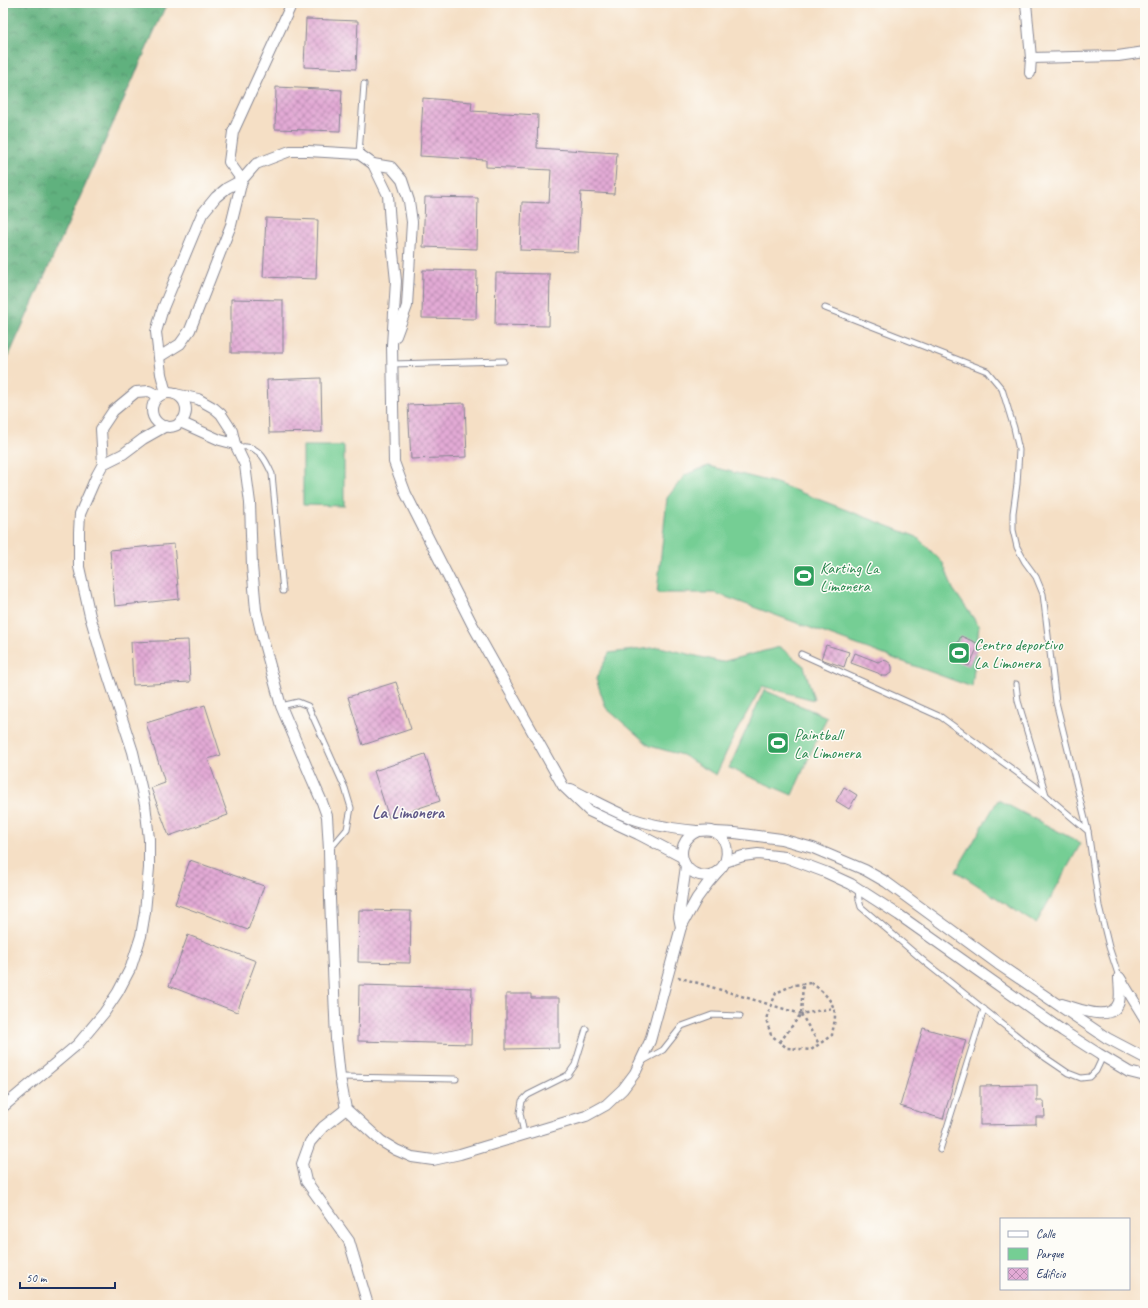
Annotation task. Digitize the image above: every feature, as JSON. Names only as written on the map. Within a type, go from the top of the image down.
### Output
[{"type":"street","points":[[159,357],[180,344],[190,330],[231,225],[242,180],[229,162],[234,132],[292,3]]},
{"type":"street","points":[[1026,3],[1031,58],[1030,73]]},
{"type":"street","points":[[1031,58],[1118,56],[1145,52]]},
{"type":"street","points":[[103,464],[124,454],[143,438],[166,426],[176,425],[180,422],[185,412],[185,406],[183,401],[167,394],[161,374],[156,332],[164,308],[202,214],[216,197],[227,188],[242,180],[256,164],[290,152],[308,151],[359,154],[373,164],[391,168],[402,180],[409,201],[412,222],[407,306],[392,345]]},
{"type":"street","points":[[373,164],[388,195],[396,281],[392,345],[394,462],[401,481],[472,624],[564,786],[589,811],[638,834],[684,861]]},
{"type":"street","points":[[3,1107],[78,1044],[104,1014],[131,967],[141,936],[149,868],[149,839],[142,788],[134,752],[92,624],[79,567],[80,514],[103,464],[101,429],[114,411],[136,392],[149,391],[198,399],[214,408],[221,414],[232,430],[236,446],[244,465],[250,503],[252,566],[256,610],[263,640],[281,706],[327,816],[336,1039],[340,1077],[346,1109],[381,1141],[412,1157],[433,1160],[460,1154],[586,1116],[606,1105],[623,1089],[635,1073],[640,1063],[650,1041],[681,927],[697,898],[722,866],[727,856],[725,842],[721,836],[715,832]]},
{"type":"street","points":[[166,426],[157,422],[152,414],[153,404],[167,394]]},
{"type":"street","points":[[180,422],[236,446]]},
{"type":"street","points":[[564,786],[632,818],[668,827],[781,839],[813,848],[864,870],[886,882],[998,964],[1107,1038],[1145,1058]]},
{"type":"street","points":[[698,831],[686,838],[681,850],[684,861],[691,871],[705,875],[713,874],[722,866],[743,856],[758,854],[785,857],[825,872],[858,888],[899,915],[1063,1030],[1103,1056],[1130,1072],[1145,1076]]},
{"type":"street","points":[[681,927],[679,917],[684,861]]},
{"type":"street","points":[[1054,1001],[1095,1013],[1109,1013],[1113,1011],[1118,1002],[1119,977]]},
{"type":"street","points":[[1119,977],[1145,1019]]},
{"type":"street","points":[[346,1109],[323,1127],[310,1142],[302,1164],[306,1181],[349,1241],[368,1305]]},
{"type":"lane","points":[[359,154],[364,84]]},
{"type":"lane","points":[[825,308],[987,371],[1002,389],[1019,450],[1017,484],[1013,513],[1013,530],[1017,547],[1025,562],[1036,577],[1043,594],[1056,702],[1088,831],[1100,906],[1109,947],[1119,977]]},
{"type":"lane","points":[[392,364],[504,361]]},
{"type":"lane","points":[[236,446],[247,446],[255,450],[264,457],[272,474],[283,591]]},
{"type":"lane","points":[[800,654],[940,717],[1034,785],[1088,831]]},
{"type":"lane","points":[[1016,684],[1018,701],[1047,796]]},
{"type":"lane","points":[[281,706],[298,702],[308,706],[345,788],[351,808],[347,829],[329,850]]},
{"type":"lane","points":[[858,888],[861,907],[926,963],[1040,1054],[1068,1073],[1081,1078],[1090,1077],[1096,1071],[1103,1056]]},
{"type":"lane","points":[[940,1150],[984,1009]]},
{"type":"lane","points":[[640,1063],[663,1050],[682,1026],[712,1014],[740,1016]]},
{"type":"lane","points":[[524,1134],[520,1113],[522,1101],[528,1095],[568,1075],[575,1065],[586,1029]]},
{"type":"lane","points":[[340,1077],[456,1079]]},
{"type":"path","points":[[668,974],[801,1014],[833,1008]]},
{"type":"path","points":[[811,983],[820,989],[831,1002],[835,1014],[832,1034],[811,1050],[787,1048],[771,1034],[766,1019],[770,1005],[776,993],[793,985],[804,984],[811,983]]},
{"type":"path","points":[[780,1042],[801,1014],[804,984]]},
{"type":"path","points":[[801,1014],[819,1044]]},
{"type":"green space","points":[[3,3],[167,3],[3,369]]},
{"type":"green space","points":[[303,446],[344,446],[344,506],[303,505]]},
{"type":"green space","name":"Karting La Limonera","points":[[708,466],[776,483],[917,537],[943,563],[953,589],[979,626],[972,687],[715,593],[657,593],[667,498],[685,475]]},
{"type":"green space","points":[[660,647],[721,662],[780,647],[804,666],[814,700],[762,686],[735,734],[716,775],[682,755],[650,746],[606,708],[596,679],[609,653]]},
{"type":"green space","name":"Paintball La Limonera","points":[[764,690],[827,717],[792,795],[729,768]]},
{"type":"green space","points":[[998,800],[1081,843],[1036,924],[956,871]]},
{"type":"building","points":[[306,19],[358,21],[356,69],[304,67]]},
{"type":"building","points":[[276,87],[342,90],[340,131],[275,129]]},
{"type":"building","points":[[423,98],[472,102],[471,111],[538,115],[537,148],[617,153],[614,194],[581,192],[578,252],[520,250],[522,202],[549,203],[551,170],[486,167],[486,160],[420,156]]},
{"type":"building","points":[[425,197],[478,198],[477,249],[423,247]]},
{"type":"building","points":[[266,218],[318,220],[316,279],[263,277]]},
{"type":"building","points":[[423,270],[477,271],[476,319],[422,318]]},
{"type":"building","points":[[496,273],[550,274],[549,326],[495,325]]},
{"type":"building","points":[[231,299],[283,300],[283,353],[231,353]]},
{"type":"building","points":[[321,378],[322,432],[269,433],[267,380]]},
{"type":"building","points":[[465,403],[467,457],[411,459],[408,405]]},
{"type":"building","points":[[174,544],[179,599],[115,606],[110,550]]},
{"type":"building","points":[[961,636],[979,644],[969,666],[950,659]]},
{"type":"building","points":[[188,640],[190,682],[133,685],[131,642]]},
{"type":"building","points":[[826,645],[849,652],[844,667],[821,659]]},
{"type":"building","points":[[855,653],[878,662],[882,660],[887,661],[891,664],[892,672],[887,676],[882,676],[878,673],[851,663]]},
{"type":"building","points":[[396,682],[411,729],[363,745],[348,697]]},
{"type":"building","points":[[205,705],[221,755],[208,759],[228,815],[169,836],[151,788],[165,783],[146,723]]},
{"type":"building","points":[[425,754],[440,801],[389,818],[374,771]]},
{"type":"building","points":[[844,787],[857,795],[849,809],[836,801]]},
{"type":"building","points":[[190,860],[264,886],[248,930],[175,904]]},
{"type":"building","points":[[359,910],[411,911],[410,963],[358,962]]},
{"type":"building","points":[[188,935],[256,961],[237,1012],[169,986]]},
{"type":"building","points":[[359,985],[472,988],[471,1044],[358,1041]]},
{"type":"building","points":[[506,994],[531,994],[531,998],[559,998],[559,1048],[506,1049]]},
{"type":"building","points":[[923,1028],[966,1040],[943,1119],[900,1106]]},
{"type":"building","points":[[1037,1085],[1037,1101],[1044,1101],[1045,1117],[1036,1117],[1036,1124],[980,1125],[980,1086]]},
{"type":"place","name":"Karting La Limonera","points":[[804,576]]},
{"type":"place","name":"Centro deportivo La Limonera","points":[[959,653]]},
{"type":"place","name":"Paintball La Limonera","points":[[778,743]]},
{"type":"district","name":"La Limonera","points":[[408,812]]}]
